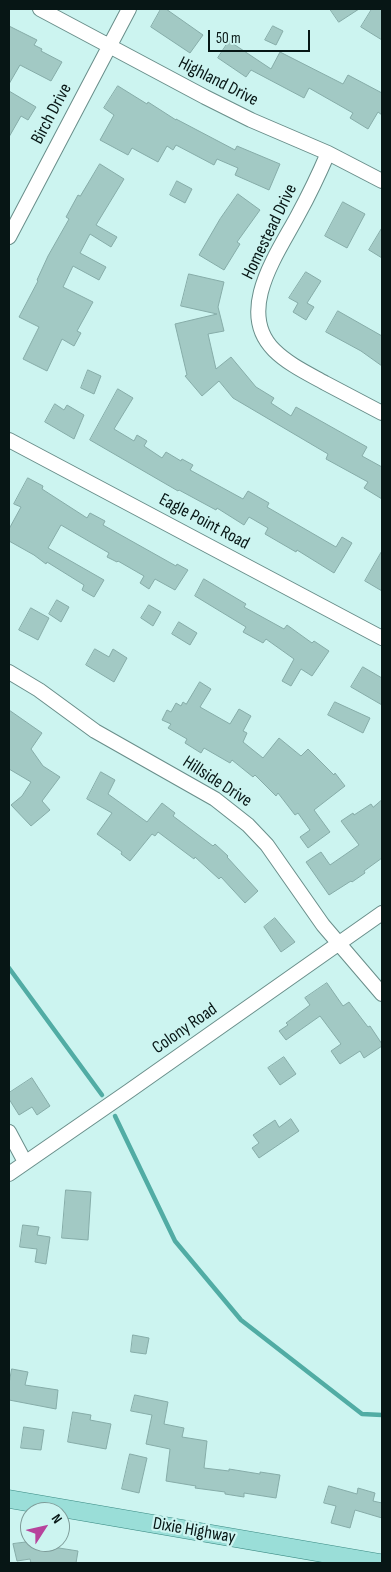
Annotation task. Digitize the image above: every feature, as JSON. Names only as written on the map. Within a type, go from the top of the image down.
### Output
[{"type":"main road","name":"Dixie Highway","points":[[9,1499],[340,1560],[380,1563]]},
{"type":"street","name":"Highland Drive","points":[[40,9],[205,97],[251,120],[328,153],[382,181]]},
{"type":"street","name":"Birch Drive","points":[[9,237],[129,9]]},
{"type":"street","name":"Homestead Drive","points":[[328,153],[311,191],[268,272],[260,291],[258,320],[262,334],[267,342],[289,363],[382,413]]},
{"type":"street","name":"Eagle Point Road","points":[[9,440],[382,638]]},
{"type":"street","name":"Hillside Drive","points":[[9,672],[39,690],[94,731],[215,799],[232,811],[267,845],[323,925],[382,994]]},
{"type":"street","name":"Colony Road","points":[[9,1174],[382,913]]},
{"type":"street","points":[[9,1132],[25,1162]]},
{"type":"building","points":[[161,9],[166,9],[203,35],[190,53],[151,27]]},
{"type":"building","points":[[330,9],[359,9],[339,22]]},
{"type":"building","points":[[372,9],[382,9],[382,40],[361,27]]},
{"type":"building","points":[[9,26],[37,40],[34,45],[62,62],[51,81],[20,65],[9,84]]},
{"type":"building","points":[[273,26],[283,31],[276,45],[265,40]]},
{"type":"building","points":[[229,41],[271,69],[280,52],[343,84],[348,75],[382,93],[382,115],[378,112],[368,129],[350,118],[353,113],[309,88],[304,98],[251,70],[246,77],[218,58]]},
{"type":"building","points":[[118,86],[176,120],[235,150],[237,146],[280,164],[269,190],[235,175],[238,168],[217,159],[214,165],[176,145],[173,150],[167,146],[158,162],[132,148],[128,155],[100,140],[114,115],[104,108]]},
{"type":"building","points":[[9,91],[36,107],[28,120],[21,116],[9,137]]},
{"type":"building","points":[[100,164],[124,179],[96,225],[117,237],[111,247],[90,234],[80,253],[106,267],[99,280],[73,266],[63,287],[93,302],[77,331],[81,333],[74,346],[62,339],[47,371],[23,359],[39,327],[19,317],[38,281],[48,256],[69,219],[66,217],[78,195],[80,196]]},
{"type":"building","points":[[177,181],[192,189],[185,203],[170,195]]},
{"type":"building","points":[[238,194],[260,210],[237,242],[240,244],[224,270],[199,255],[220,219]]},
{"type":"building","points":[[343,202],[365,214],[347,248],[325,236]]},
{"type":"building","points":[[382,228],[382,258],[369,250]]},
{"type":"building","points":[[306,272],[321,281],[307,303],[314,307],[306,320],[293,312],[298,303],[289,298]]},
{"type":"building","points":[[189,274],[224,282],[218,307],[224,331],[208,334],[216,369],[231,357],[256,387],[274,398],[271,403],[291,416],[296,407],[367,447],[362,456],[382,467],[382,499],[364,488],[368,482],[326,459],[328,454],[233,398],[219,381],[202,396],[185,376],[187,375],[175,324],[217,314],[181,306]]},
{"type":"building","points":[[338,311],[382,336],[382,366],[361,351],[326,332]]},
{"type":"building","points":[[88,370],[101,376],[94,394],[81,388]]},
{"type":"building","points":[[118,389],[133,398],[114,429],[134,441],[137,435],[147,441],[144,446],[162,458],[166,452],[181,461],[182,459],[193,465],[190,470],[243,499],[248,491],[269,503],[267,507],[336,547],[342,537],[352,543],[334,573],[297,550],[296,552],[265,534],[268,528],[249,517],[244,525],[217,508],[216,510],[178,491],[90,440]]},
{"type":"building","points":[[55,404],[64,410],[67,405],[84,415],[74,439],[45,422]]},
{"type":"building","points":[[28,478],[43,486],[42,489],[87,518],[90,513],[105,521],[103,525],[176,566],[177,564],[188,570],[175,590],[155,579],[149,589],[140,583],[144,576],[107,557],[109,553],[61,525],[48,548],[104,580],[94,597],[82,590],[84,585],[9,541],[9,529],[21,507],[14,504]]},
{"type":"building","points":[[382,551],[382,591],[365,581]]},
{"type":"building","points":[[204,579],[246,604],[244,607],[284,629],[287,625],[312,643],[314,641],[329,651],[312,676],[301,669],[291,686],[282,681],[294,659],[266,639],[263,643],[243,632],[246,627],[195,596]]},
{"type":"building","points":[[57,600],[69,607],[61,622],[49,614]]},
{"type":"building","points":[[149,605],[161,612],[153,626],[141,618]]},
{"type":"building","points":[[31,608],[49,618],[38,640],[19,630]]},
{"type":"building","points":[[179,622],[197,633],[190,645],[172,634]]},
{"type":"building","points":[[95,649],[109,657],[113,649],[127,658],[114,682],[86,665]]},
{"type":"building","points":[[363,667],[382,678],[382,705],[351,687]]},
{"type":"building","points":[[200,682],[211,689],[200,707],[230,724],[239,709],[251,716],[243,731],[247,733],[243,742],[263,758],[279,738],[301,756],[308,749],[334,775],[335,773],[345,786],[314,810],[330,832],[308,848],[300,837],[310,830],[298,813],[295,815],[278,793],[276,796],[255,775],[253,777],[232,760],[230,763],[204,748],[201,753],[185,743],[187,739],[168,728],[171,724],[162,720],[167,710],[171,712],[176,703],[181,706],[183,702],[186,704]]},
{"type":"building","points":[[335,702],[370,718],[363,733],[328,715]]},
{"type":"building","points":[[9,710],[42,733],[31,749],[43,766],[60,777],[42,801],[50,810],[31,826],[11,805],[22,796],[31,782],[9,769]]},
{"type":"building","points":[[101,772],[115,780],[108,794],[147,822],[162,803],[175,813],[173,816],[213,846],[215,844],[258,891],[245,903],[221,877],[219,879],[195,857],[194,859],[158,832],[155,836],[152,834],[130,861],[121,854],[122,852],[97,834],[112,813],[87,799]]},
{"type":"building","points":[[382,800],[382,858],[364,871],[365,873],[329,895],[306,862],[321,852],[330,865],[359,845],[341,821],[371,804],[373,807]]},
{"type":"building","points":[[275,918],[295,942],[281,952],[264,927]]},
{"type":"building","points":[[327,983],[343,1006],[349,1002],[368,1027],[370,1026],[382,1044],[382,1046],[364,1058],[360,1051],[340,1064],[331,1051],[341,1044],[320,1016],[286,1040],[279,1031],[288,1025],[286,1023],[310,1005],[305,998]]},
{"type":"building","points":[[284,1057],[296,1074],[280,1085],[268,1068]]},
{"type":"building","points":[[32,1078],[50,1106],[37,1115],[32,1107],[19,1115],[9,1099],[9,1093]]},
{"type":"building","points":[[291,1119],[299,1131],[259,1158],[252,1148],[259,1143],[253,1135],[275,1120],[279,1127]]},
{"type":"building","points":[[66,1190],[91,1192],[88,1240],[62,1238]]},
{"type":"building","points":[[23,1225],[39,1227],[37,1235],[50,1237],[46,1264],[35,1262],[37,1249],[20,1247]]},
{"type":"building","points":[[133,1335],[149,1338],[146,1354],[131,1352]]},
{"type":"building","points":[[12,1369],[28,1372],[25,1385],[58,1390],[56,1409],[9,1400],[9,1384]]},
{"type":"building","points":[[135,1395],[168,1402],[164,1424],[184,1428],[182,1437],[207,1441],[204,1468],[280,1475],[276,1498],[244,1493],[244,1497],[166,1481],[170,1449],[146,1444],[152,1415],[131,1411]]},
{"type":"building","points":[[73,1412],[91,1415],[90,1420],[111,1424],[106,1449],[68,1442]]},
{"type":"building","points":[[24,1427],[44,1430],[41,1450],[21,1448]]},
{"type":"building","points":[[130,1454],[147,1458],[139,1493],[122,1489]]},
{"type":"building","points":[[329,1486],[357,1494],[358,1488],[375,1493],[373,1501],[382,1503],[382,1518],[355,1510],[350,1528],[331,1523],[336,1506],[324,1503]]},
{"type":"building","points":[[20,1543],[20,1552],[78,1551],[76,1563],[31,1563],[30,1559],[17,1561],[13,1544]]},
{"type":"waterway","points":[[9,968],[102,1095]]},
{"type":"waterway","points":[[115,1116],[175,1241],[241,1320],[362,1414],[382,1415]]}]
